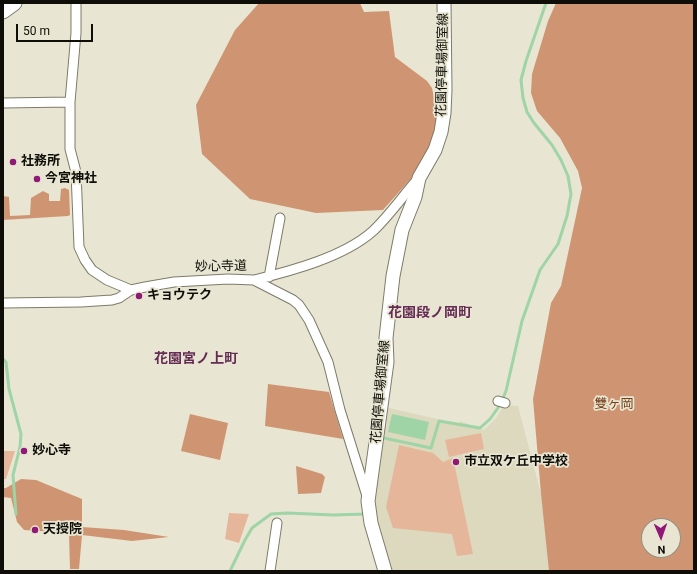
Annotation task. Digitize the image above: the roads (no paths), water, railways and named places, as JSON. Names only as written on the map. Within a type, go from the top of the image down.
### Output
[{"type":"main road","points":[[3,11],[14,3]]},
{"type":"main road","name":"花園停車場御室線","points":[[385,571],[370,511],[387,362],[386,338],[393,276],[402,230],[415,197],[420,178],[436,150],[441,132],[445,90],[444,3]]},
{"type":"street","points":[[76,3],[76,33],[70,102],[70,149],[76,172],[79,247],[92,270],[107,280],[131,290]]},
{"type":"street","points":[[3,103],[70,102]]},
{"type":"street","points":[[254,280],[269,277],[325,258],[365,237],[420,178]]},
{"type":"street","points":[[269,277],[280,218]]},
{"type":"street","name":"妙心寺道","points":[[3,303],[112,300],[119,298],[131,290],[174,282],[228,279],[254,280],[293,300],[299,305],[309,320],[328,362],[340,410],[370,511]]},
{"type":"street","points":[[270,571],[277,523]]},
{"type":"waterway","points":[[384,438],[431,448],[439,421],[480,428],[490,419],[500,405],[506,391],[522,321],[540,270],[558,244],[567,216],[571,194],[568,176],[561,160],[552,145],[527,112],[523,98],[521,80],[546,3]]},
{"type":"waterway","points":[[3,359],[6,362],[9,389],[21,434],[20,447],[13,475],[16,514]]},
{"type":"waterway","points":[[230,571],[252,528],[271,514],[367,514]]},
{"type":"place","name":"社務所","points":[[13,162]]},
{"type":"place","name":"今宮神社","points":[[37,179]]},
{"type":"place","name":"キョウテク","points":[[139,296]]},
{"type":"place","name":"妙心寺","points":[[24,451]]},
{"type":"place","name":"市立双ケ丘中学校","points":[[456,462]]},
{"type":"place","name":"天授院","points":[[35,530]]},
{"type":"district","name":"花園段ノ岡町","points":[[430,313]]},
{"type":"district","name":"花園宮ノ上町","points":[[196,359]]},
{"type":"park label","name":"雙ヶ岡","points":[[614,405]]}]
